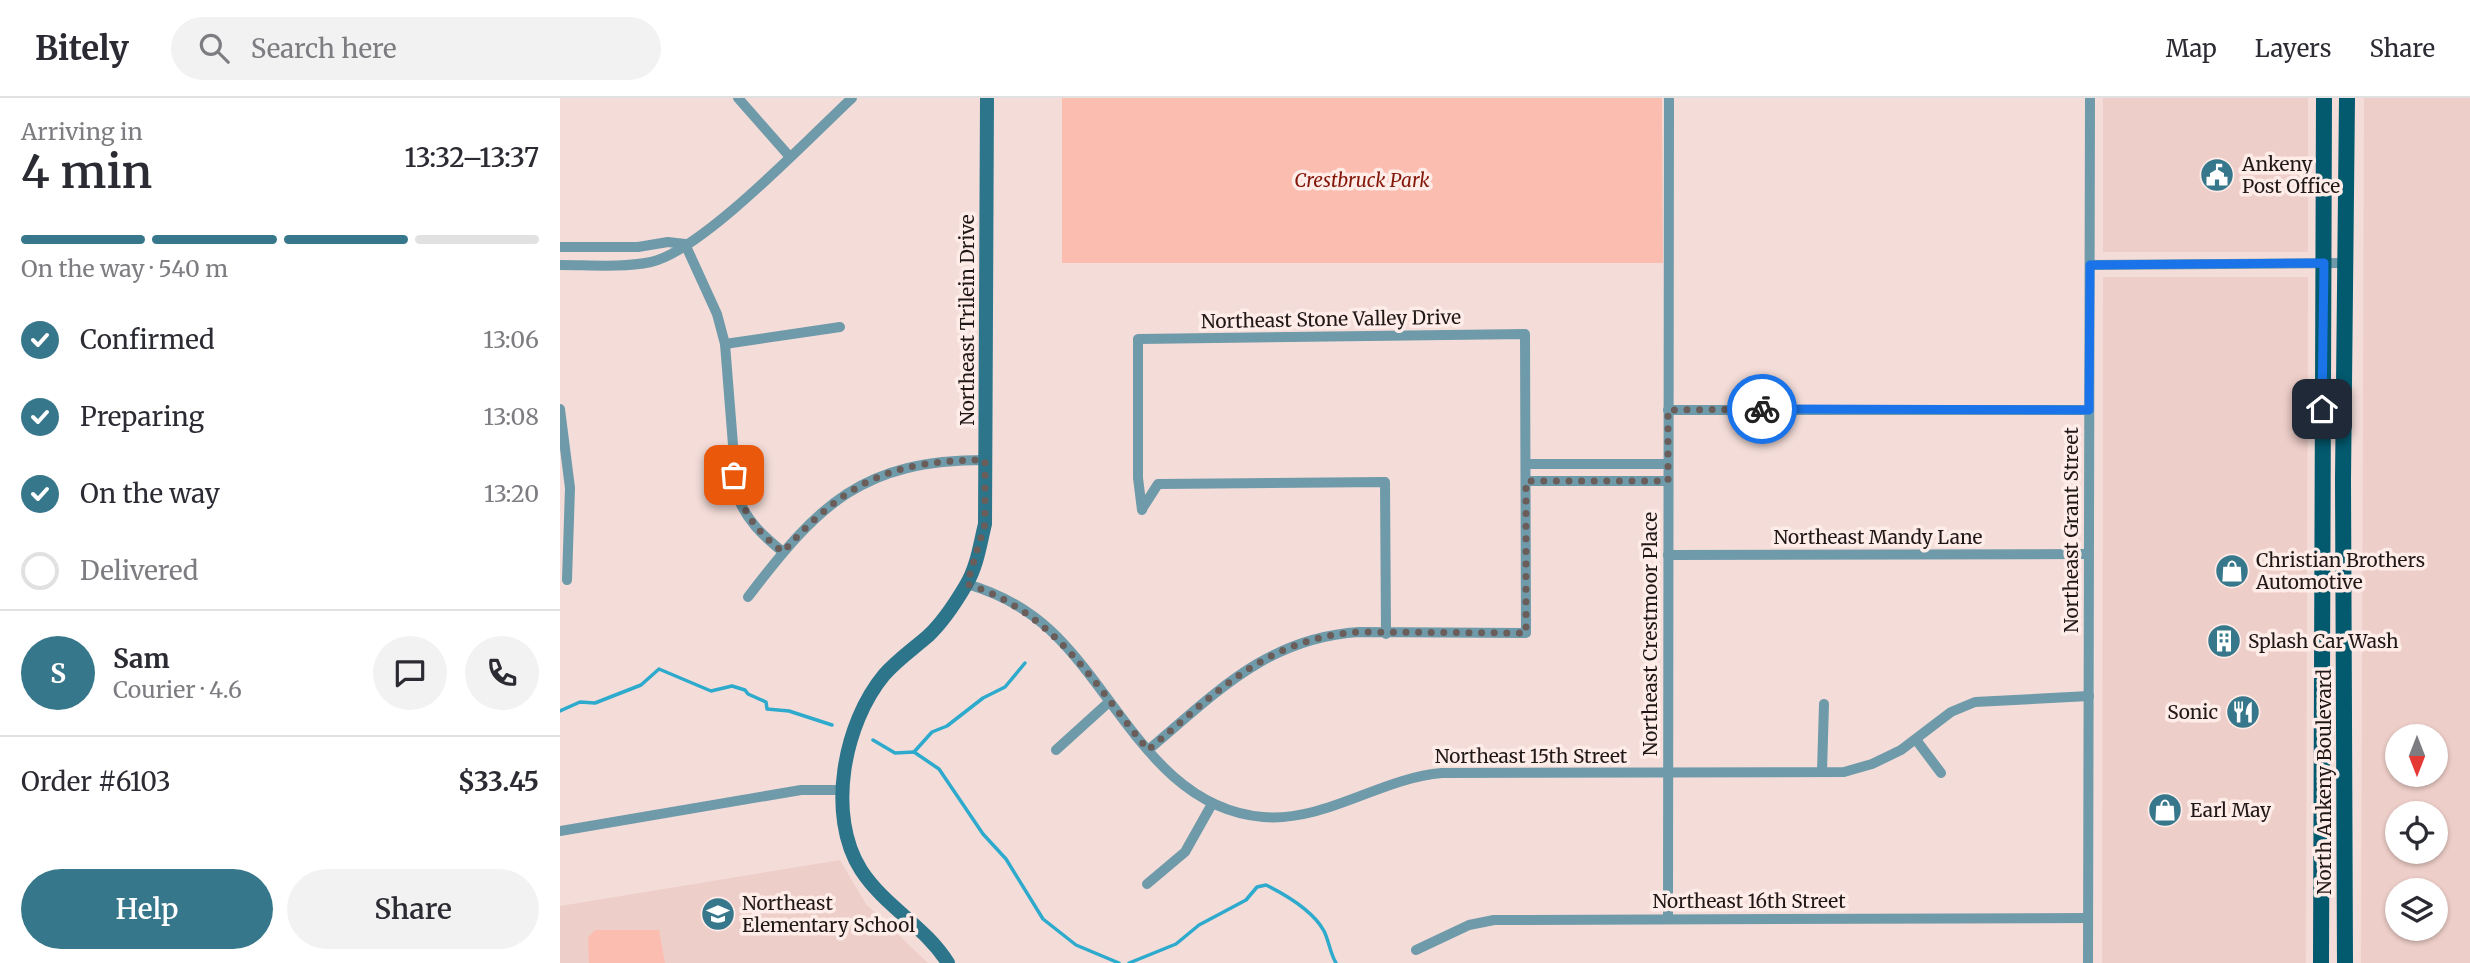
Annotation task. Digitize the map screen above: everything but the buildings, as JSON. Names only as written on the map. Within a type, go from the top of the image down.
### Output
[{"type":"main road","name":"North Ankeny Boulevard","points":[[2321,963],[2324,98]]},
{"type":"main road","name":"North Ankeny Boulevard","points":[[2345,963],[2343,480],[2347,98]]},
{"type":"street","points":[[738,98],[790,157]]},
{"type":"street","points":[[560,265],[651,262],[668,256],[717,224],[852,98]]},
{"type":"street","name":"Northeast Trilein Drive","points":[[948,963],[925,934],[887,902],[861,870],[852,847],[842,790],[847,750],[859,714],[883,676],[929,635],[967,584],[985,524],[987,98]]},
{"type":"street","name":"Northeast Crestmoor Place","points":[[1668,918],[1669,98]]},
{"type":"street","name":"Northeast Grant Street","points":[[2088,963],[2090,98]]},
{"type":"street","points":[[560,247],[638,247],[668,242],[685,244]]},
{"type":"street","points":[[685,244],[717,314],[725,344],[737,495],[744,514],[764,537],[783,552]]},
{"type":"street","points":[[2090,265],[2347,263]]},
{"type":"street","points":[[725,344],[840,327]]},
{"type":"street","name":"Northeast Stone Valley Drive","points":[[1138,478],[1138,339],[1525,334],[1526,464]]},
{"type":"street","points":[[560,409],[570,488],[566,580]]},
{"type":"street","points":[[1668,410],[2089,410]]},
{"type":"street","points":[[748,597],[783,552],[813,519],[837,499],[881,474],[915,464],[985,460]]},
{"type":"street","points":[[1148,750],[1236,677],[1272,653],[1313,638],[1337,634],[1526,633],[1526,464],[1668,464]]},
{"type":"street","points":[[1158,484],[1142,510],[1138,478],[1158,484],[1384,482],[1386,634]]},
{"type":"street","points":[[1526,481],[1668,481]]},
{"type":"street","name":"Northeast Mandy Lane","points":[[1668,555],[2089,554]]},
{"type":"street","name":"Northeast 15th Street","points":[[967,584],[1024,609],[1048,628],[1148,750],[1177,779],[1212,804],[1244,814],[1282,817],[1325,808],[1402,780],[1429,774],[1844,772],[1872,764],[1917,741],[1931,725],[1951,712],[1975,702],[2089,696]]},
{"type":"street","points":[[1056,750],[1109,702]]},
{"type":"street","points":[[1822,772],[1824,704]]},
{"type":"street","points":[[1917,741],[1941,773]]},
{"type":"street","points":[[560,831],[801,790],[842,790]]},
{"type":"street","points":[[1147,884],[1185,852],[1212,804]]},
{"type":"street","name":"Northeast 16th Street","points":[[1416,950],[1469,925],[1494,920],[2088,918]]},
{"type":"shaded area","points":[[2103,98],[2308,98],[2308,252],[2103,252]]},
{"type":"shaded area","points":[[2364,98],[2470,98],[2470,963],[2361,963]]},
{"type":"shaded area","points":[[2103,277],[2308,277],[2306,963],[2102,963]]},
{"type":"shaded area","name":"Northeast Elementary School","points":[[840,860],[866,904],[928,963],[560,963],[560,906]]},
{"type":"green space","name":"Crestbruck Park","points":[[1062,98],[1662,98],[1663,263],[1062,263]]},
{"type":"green space","points":[[595,930],[659,930],[665,963],[589,963],[588,938]]},
{"type":"waterway","points":[[914,752],[932,732],[947,726],[983,698],[1005,687],[1025,663]]},
{"type":"waterway","points":[[560,711],[580,702],[595,703],[641,685],[659,669],[711,691],[732,686],[745,690],[766,702],[767,709],[789,711],[832,725]]},
{"type":"waterway","points":[[873,740],[895,753],[914,752],[939,769],[983,834],[1006,859],[1043,919],[1076,945],[1119,963]]},
{"type":"waterway","points":[[1129,963],[1176,944],[1199,925],[1246,900],[1257,887],[1266,885],[1313,917],[1324,931],[1336,963]]},
{"type":"way so far","points":[[734,475],[744,514],[764,537],[783,552],[813,519],[845,493],[881,474],[915,464],[985,460],[985,524],[978,555],[967,584],[1024,609],[1048,628],[1148,750],[1236,677],[1272,653],[1292,644],[1313,638],[1359,632],[1526,633],[1526,481],[1668,481],[1668,410],[1762,409]]},
{"type":"place","name":"Ankeny Post Office","points":[[2217,175]]},
{"type":"place","name":"Christian Brothers Automotive","points":[[2232,571]]},
{"type":"place","name":"Splash Car Wash","points":[[2224,641]]},
{"type":"place","name":"Sonic","points":[[2243,712]]},
{"type":"place","name":"Earl May","points":[[2165,810]]},
{"type":"place","name":"Northeast Elementary School","points":[[718,914]]},
{"type":"route","points":[[1762,409],[2089,410],[2090,265],[2324,263],[2322,409]]}]
